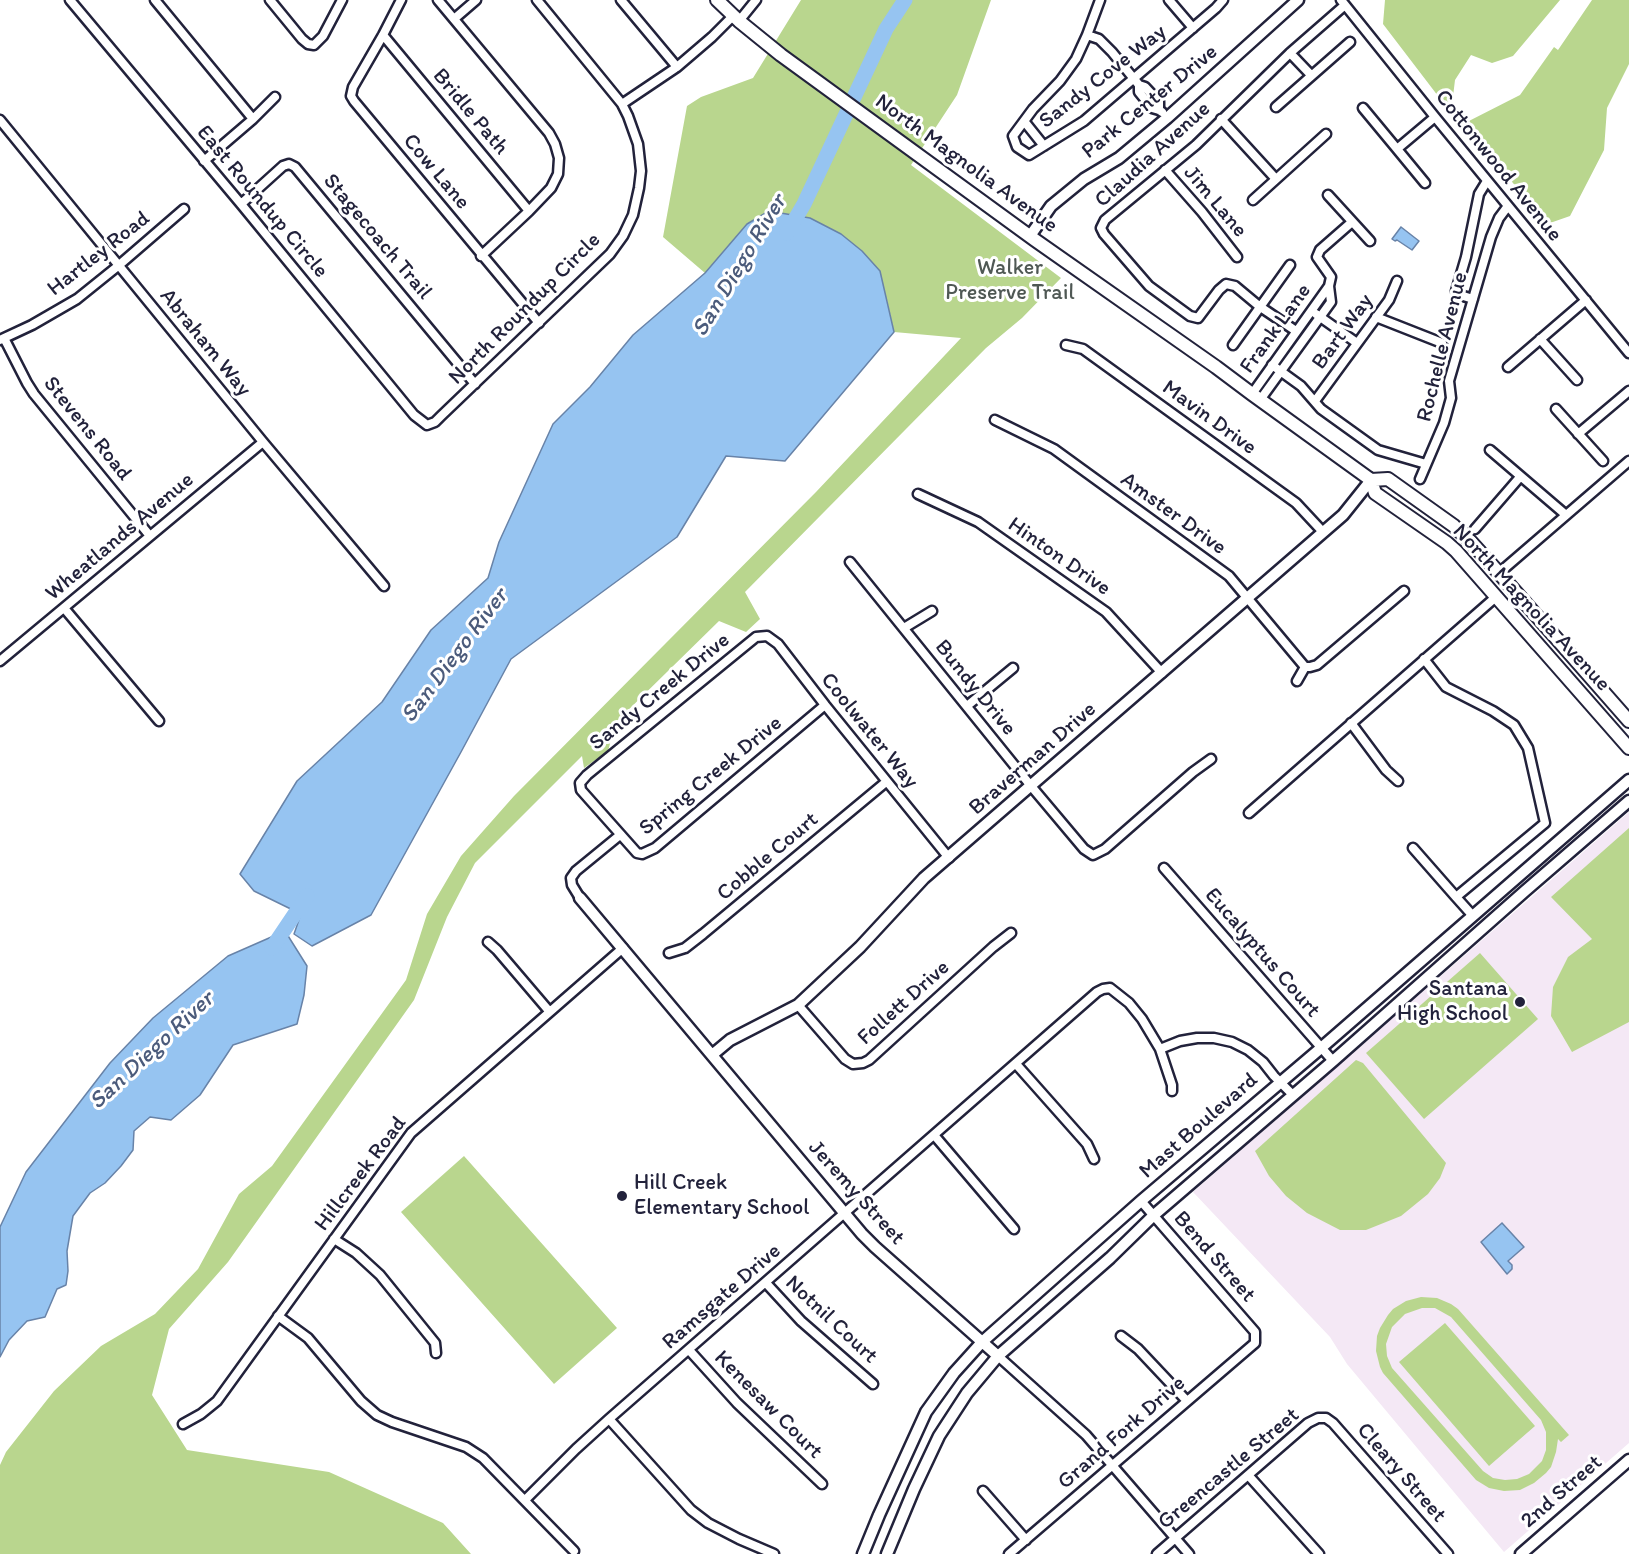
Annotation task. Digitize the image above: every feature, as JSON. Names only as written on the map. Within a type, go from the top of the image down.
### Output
[{"type":"main road","name":"North Magnolia Avenue","points":[[717,0],[781,55],[1371,480],[1375,493],[1447,543],[1497,596],[1629,748]]},
{"type":"main road","name":"North Magnolia Avenue","points":[[1371,480],[1388,479],[1418,499],[1472,542],[1629,721]]},
{"type":"main road","points":[[1447,543],[1457,544],[1490,576],[1499,573]]},
{"type":"street","name":"East Roundup Circle","points":[[70,0],[414,415],[427,425]]},
{"type":"street","points":[[155,0],[253,119]]},
{"type":"street","points":[[270,0],[302,39],[314,45],[323,36],[342,0]]},
{"type":"street","points":[[383,35],[401,0]]},
{"type":"street","points":[[438,0],[549,133],[559,158],[558,174],[551,188],[481,256]]},
{"type":"street","points":[[454,19],[476,0]]},
{"type":"street","name":"North Roundup Circle","points":[[427,425],[435,422],[610,254],[623,236],[633,215],[641,171],[638,144],[628,116],[622,104],[537,0]]},
{"type":"street","points":[[621,0],[677,67]]},
{"type":"street","points":[[622,104],[677,67],[756,0]]},
{"type":"street","points":[[1044,146],[1024,121],[1060,81],[1076,59],[1100,0]]},
{"type":"street","points":[[1169,0],[1193,28]]},
{"type":"street","name":"Sandy Cove Way","points":[[1024,121],[1013,136],[1017,147],[1029,155],[1077,126],[1136,82],[1223,0]]},
{"type":"street","name":"Park Center Drive","points":[[1030,236],[1051,206],[1084,179],[1119,158],[1163,114],[1298,0]]},
{"type":"street","name":"Claudia Avenue","points":[[1296,331],[1259,306],[1235,286],[1226,284],[1198,318],[1190,316],[1149,286],[1101,228],[1105,220],[1196,145],[1343,3]]},
{"type":"street","name":"Cottonwood Avenue","points":[[1343,3],[1629,353]]},
{"type":"street","name":"Bridle Path","points":[[383,35],[529,211]]},
{"type":"street","name":"Cow Lane","points":[[383,35],[353,87],[351,96],[481,256],[539,323]]},
{"type":"street","points":[[1087,36],[1099,39],[1112,52],[1136,82],[1145,87],[1159,102],[1163,114]]},
{"type":"street","points":[[1276,106],[1350,42]]},
{"type":"street","points":[[1290,53],[1311,75]]},
{"type":"street","points":[[204,161],[275,97]]},
{"type":"street","points":[[1363,108],[1425,183]]},
{"type":"street","points":[[1398,149],[1435,117]]},
{"type":"street","points":[[1221,119],[1275,178]]},
{"type":"street","name":"Abraham Way","points":[[0,120],[263,442],[384,586]]},
{"type":"street","points":[[1253,200],[1326,134]]},
{"type":"street","name":"Stagecoach Trail","points":[[241,204],[283,166],[289,164],[295,167],[475,384]]},
{"type":"street","name":"Jim Lane","points":[[1165,170],[1237,257]]},
{"type":"street","points":[[1473,299],[1460,295],[1456,291],[1466,257],[1479,194],[1487,181]]},
{"type":"street","points":[[1328,195],[1370,241]]},
{"type":"street","name":"Rochelle Avenue","points":[[1420,479],[1444,423],[1451,398],[1449,381],[1491,237],[1499,218],[1508,206]]},
{"type":"street","name":"Hartley Road","points":[[2,339],[32,325],[77,298],[184,209]]},
{"type":"street","name":"Frank Lane","points":[[1256,397],[1280,371],[1331,302],[1329,286],[1331,277],[1317,256],[1320,250],[1352,222]]},
{"type":"street","points":[[1233,345],[1290,265]]},
{"type":"street","name":"Bart Way","points":[[1315,401],[1389,300],[1396,281]]},
{"type":"street","name":"Frank Lane","points":[[1256,397],[1272,365],[1329,286]]},
{"type":"street","points":[[1508,367],[1586,300]]},
{"type":"street","points":[[1311,310],[1357,343]]},
{"type":"street","points":[[1376,317],[1442,343]]},
{"type":"street","name":"Stevens Road","points":[[2,339],[34,394],[150,536]]},
{"type":"street","points":[[1540,339],[1577,380]]},
{"type":"street","name":"Mavin Drive","points":[[1066,345],[1083,349],[1296,503],[1323,532]]},
{"type":"street","points":[[1272,365],[1300,386],[1321,409],[1378,450],[1426,464]]},
{"type":"street","points":[[1578,434],[1629,391]]},
{"type":"street","points":[[1556,409],[1603,462]]},
{"type":"street","name":"Amster Drive","points":[[995,420],[1061,454],[1229,576],[1305,666]]},
{"type":"street","name":"Wheatlands Avenue","points":[[0,661],[263,442]]},
{"type":"street","points":[[1490,450],[1566,515]]},
{"type":"street","points":[[1499,573],[1629,461]]},
{"type":"street","points":[[1475,529],[1520,477]]},
{"type":"street","name":"Braverman Drive","points":[[712,1055],[730,1040],[798,1005],[860,947],[916,886],[1343,515],[1371,480]]},
{"type":"street","name":"Hinton Drive","points":[[918,494],[978,522],[1106,612],[1162,673]]},
{"type":"street","name":"Bundy Drive","points":[[850,562],[1031,786],[1084,849],[1093,855],[1105,849],[1211,759]]},
{"type":"street","points":[[1297,681],[1305,666],[1317,665],[1404,591]]},
{"type":"street","points":[[1249,813],[1497,596]]},
{"type":"street","points":[[64,608],[159,721]]},
{"type":"street","points":[[904,628],[932,610]]},
{"type":"street","name":"Coolwater Way","points":[[756,638],[767,636],[778,644],[949,858]]},
{"type":"street","name":"Sandy Creek Drive","points":[[620,835],[581,790],[580,783],[586,775],[756,638]]},
{"type":"street","points":[[1424,659],[1446,687],[1493,711],[1514,725],[1528,748],[1545,823],[1456,897]]},
{"type":"street","points":[[967,706],[1013,668]]},
{"type":"street","name":"Spring Creek Drive","points":[[620,835],[637,853],[642,854],[655,848],[825,705]]},
{"type":"street","points":[[1351,723],[1386,770],[1398,781]]},
{"type":"street","name":"Mast Boulevard","points":[[863,1554],[926,1412],[954,1373],[982,1342],[1629,780]]},
{"type":"street","name":"Cobble Court","points":[[669,953],[685,948],[703,934],[886,782]]},
{"type":"street","name":"Mast Boulevard","points":[[887,1554],[939,1436],[967,1393],[998,1356],[1110,1258],[1154,1215],[1629,801]]},
{"type":"street","name":"Jeremy Street","points":[[620,835],[576,871],[571,878],[572,885],[580,898],[844,1214],[875,1247],[1086,1435],[1189,1554]]},
{"type":"street","points":[[1413,848],[1473,916]]},
{"type":"street","name":"Eucalyptus Court","points":[[1164,868],[1333,1061]]},
{"type":"street","name":"Follett Drive","points":[[798,1005],[845,1059],[853,1064],[862,1063],[869,1060],[1011,933]]},
{"type":"street","points":[[488,942],[549,1011]]},
{"type":"street","name":"Hillcreek Road","points":[[183,1424],[201,1414],[217,1401],[411,1133],[623,948]]},
{"type":"street","name":"Ramsgate Drive","points":[[525,1500],[609,1419],[1096,992],[1103,988],[1110,988],[1129,1003],[1160,1049]]},
{"type":"street","points":[[1172,1091],[1160,1049],[1180,1041],[1214,1038],[1232,1042],[1248,1050],[1263,1062],[1293,1095]]},
{"type":"street","points":[[1016,1064],[1087,1144],[1094,1159]]},
{"type":"street","points":[[934,1135],[1014,1229]]},
{"type":"street","name":"Bend Street","points":[[1142,1201],[1255,1332],[1256,1338]]},
{"type":"street","points":[[334,1239],[356,1253],[380,1275],[435,1343],[436,1353]]},
{"type":"street","name":"Notnil Court","points":[[766,1283],[801,1321],[873,1384]]},
{"type":"street","points":[[278,1316],[308,1338],[361,1401],[377,1415],[466,1447],[483,1458],[574,1551]]},
{"type":"street","points":[[1121,1336],[1138,1349],[1187,1401]]},
{"type":"street","name":"Grand Fork Drive","points":[[1009,1554],[1248,1350],[1255,1343],[1256,1338]]},
{"type":"street","name":"Kenesaw Court","points":[[689,1350],[736,1403],[822,1484]]},
{"type":"street","name":"Greencastle Street","points":[[1157,1554],[1308,1423],[1318,1418],[1326,1418]]},
{"type":"street","name":"Cleary Street","points":[[1326,1418],[1343,1433],[1448,1554]]},
{"type":"street","points":[[609,1419],[691,1510],[708,1523],[774,1554]]},
{"type":"street","name":"2nd Street","points":[[1521,1554],[1629,1460]]},
{"type":"street","points":[[1248,1475],[1319,1554]]},
{"type":"street","points":[[983,1491],[1026,1540]]},
{"type":"shaded area","name":"Santana High School","points":[[1629,812],[1629,1443],[1504,1552],[1347,1364],[1330,1337],[1193,1192]]},
{"type":"green space","name":"Walker Preserve Trail","points":[[801,0],[991,0],[957,95],[911,165],[1061,278],[1022,318],[986,348],[745,592],[760,619],[746,632],[719,621],[616,722],[608,751],[584,768],[582,756],[475,863],[447,917],[414,1000],[228,1262],[169,1329],[152,1395],[187,1450],[329,1472],[443,1523],[471,1554],[0,1554],[0,1465],[6,1452],[54,1391],[101,1346],[155,1314],[198,1269],[239,1194],[272,1166],[406,980],[427,914],[461,856],[514,796],[816,492],[961,338],[894,332],[887,300],[862,251],[841,234],[809,218],[747,224],[705,273],[663,237],[687,106],[701,97],[753,78]]},
{"type":"green space","points":[[1385,0],[1560,0],[1513,56],[1492,63],[1471,55],[1455,80],[1451,113],[1383,24]]},
{"type":"green space","points":[[1592,0],[1629,0],[1629,64],[1607,108],[1604,150],[1570,216],[1550,223],[1463,124],[1520,95],[1554,47],[1558,50]]},
{"type":"green space","points":[[1629,828],[1629,1022],[1572,1052],[1551,1016],[1553,987],[1568,957],[1592,939],[1551,897]]},
{"type":"green space","points":[[1480,953],[1538,1019],[1424,1119],[1366,1053]]},
{"type":"green space","points":[[1356,1060],[1363,1063],[1446,1163],[1440,1178],[1428,1194],[1401,1216],[1366,1230],[1340,1230],[1307,1213],[1286,1196],[1269,1176],[1255,1151]]},
{"type":"green space","points":[[464,1156],[617,1328],[554,1384],[401,1212]]},
{"type":"green space","points":[[1421,1297],[1437,1298],[1458,1309],[1569,1435],[1561,1442],[1558,1439],[1551,1467],[1534,1483],[1520,1490],[1504,1491],[1489,1488],[1476,1480],[1383,1373],[1376,1351],[1377,1336],[1388,1315],[1406,1301]],"holes":[[[1422,1308],[1435,1308],[1451,1317],[1541,1420],[1546,1432],[1546,1450],[1542,1461],[1529,1474],[1517,1479],[1505,1480],[1493,1478],[1483,1471],[1392,1368],[1387,1356],[1386,1344],[1392,1327],[1405,1314]]]},
{"type":"green space","points":[[1445,1323],[1535,1426],[1489,1466],[1399,1362]]},
{"type":"water","points":[[769,211],[810,218],[841,234],[862,251],[880,271],[894,332],[785,461],[726,456],[677,537],[511,659],[371,915],[312,946],[294,934],[301,914],[254,891],[240,874],[297,781],[382,702],[431,630],[488,578],[499,542],[553,424],[590,387],[633,335],[705,273],[747,224]]},
{"type":"water","points":[[1401,227],[1419,241],[1412,250],[1392,239]]},
{"type":"water","points":[[285,931],[307,966],[304,995],[297,1024],[233,1045],[200,1095],[171,1120],[150,1117],[134,1131],[133,1150],[105,1183],[90,1193],[73,1216],[67,1251],[66,1285],[57,1289],[45,1317],[27,1321],[9,1340],[0,1357],[0,1227],[26,1172],[110,1063],[153,1018],[228,956]]},
{"type":"water","points":[[1502,1223],[1524,1247],[1508,1261],[1512,1269],[1507,1274],[1481,1242]]},
{"type":"waterway","name":"San Diego River","points":[[787,233],[804,204],[886,29],[905,0]]},
{"type":"waterway","name":"San Diego River","points":[[272,948],[307,896]]},
{"type":"place","name":"Santana High School","points":[[1520,1002]]},
{"type":"place","name":"Hill Creek Elementary School","points":[[622,1196]]}]
